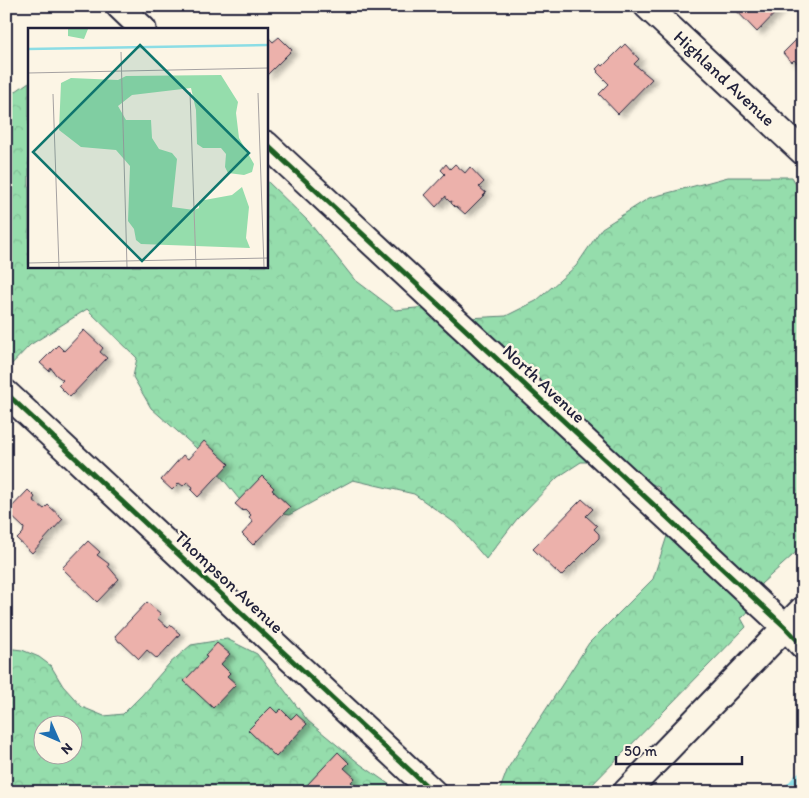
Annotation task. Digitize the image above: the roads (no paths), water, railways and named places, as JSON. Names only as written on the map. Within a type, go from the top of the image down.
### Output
[{"type":"street","points":[[119,6],[142,28]]},
{"type":"street","name":"Highland Avenue","points":[[647,6],[803,152]]},
{"type":"street","name":"North Avenue","points":[[268,146],[785,627],[803,646]]},
{"type":"street","name":"Thompson Avenue","points":[[6,392],[433,792]]},
{"type":"street","points":[[626,792],[803,609]]},
{"type":"waterway","points":[[792,792],[803,780]]}]
